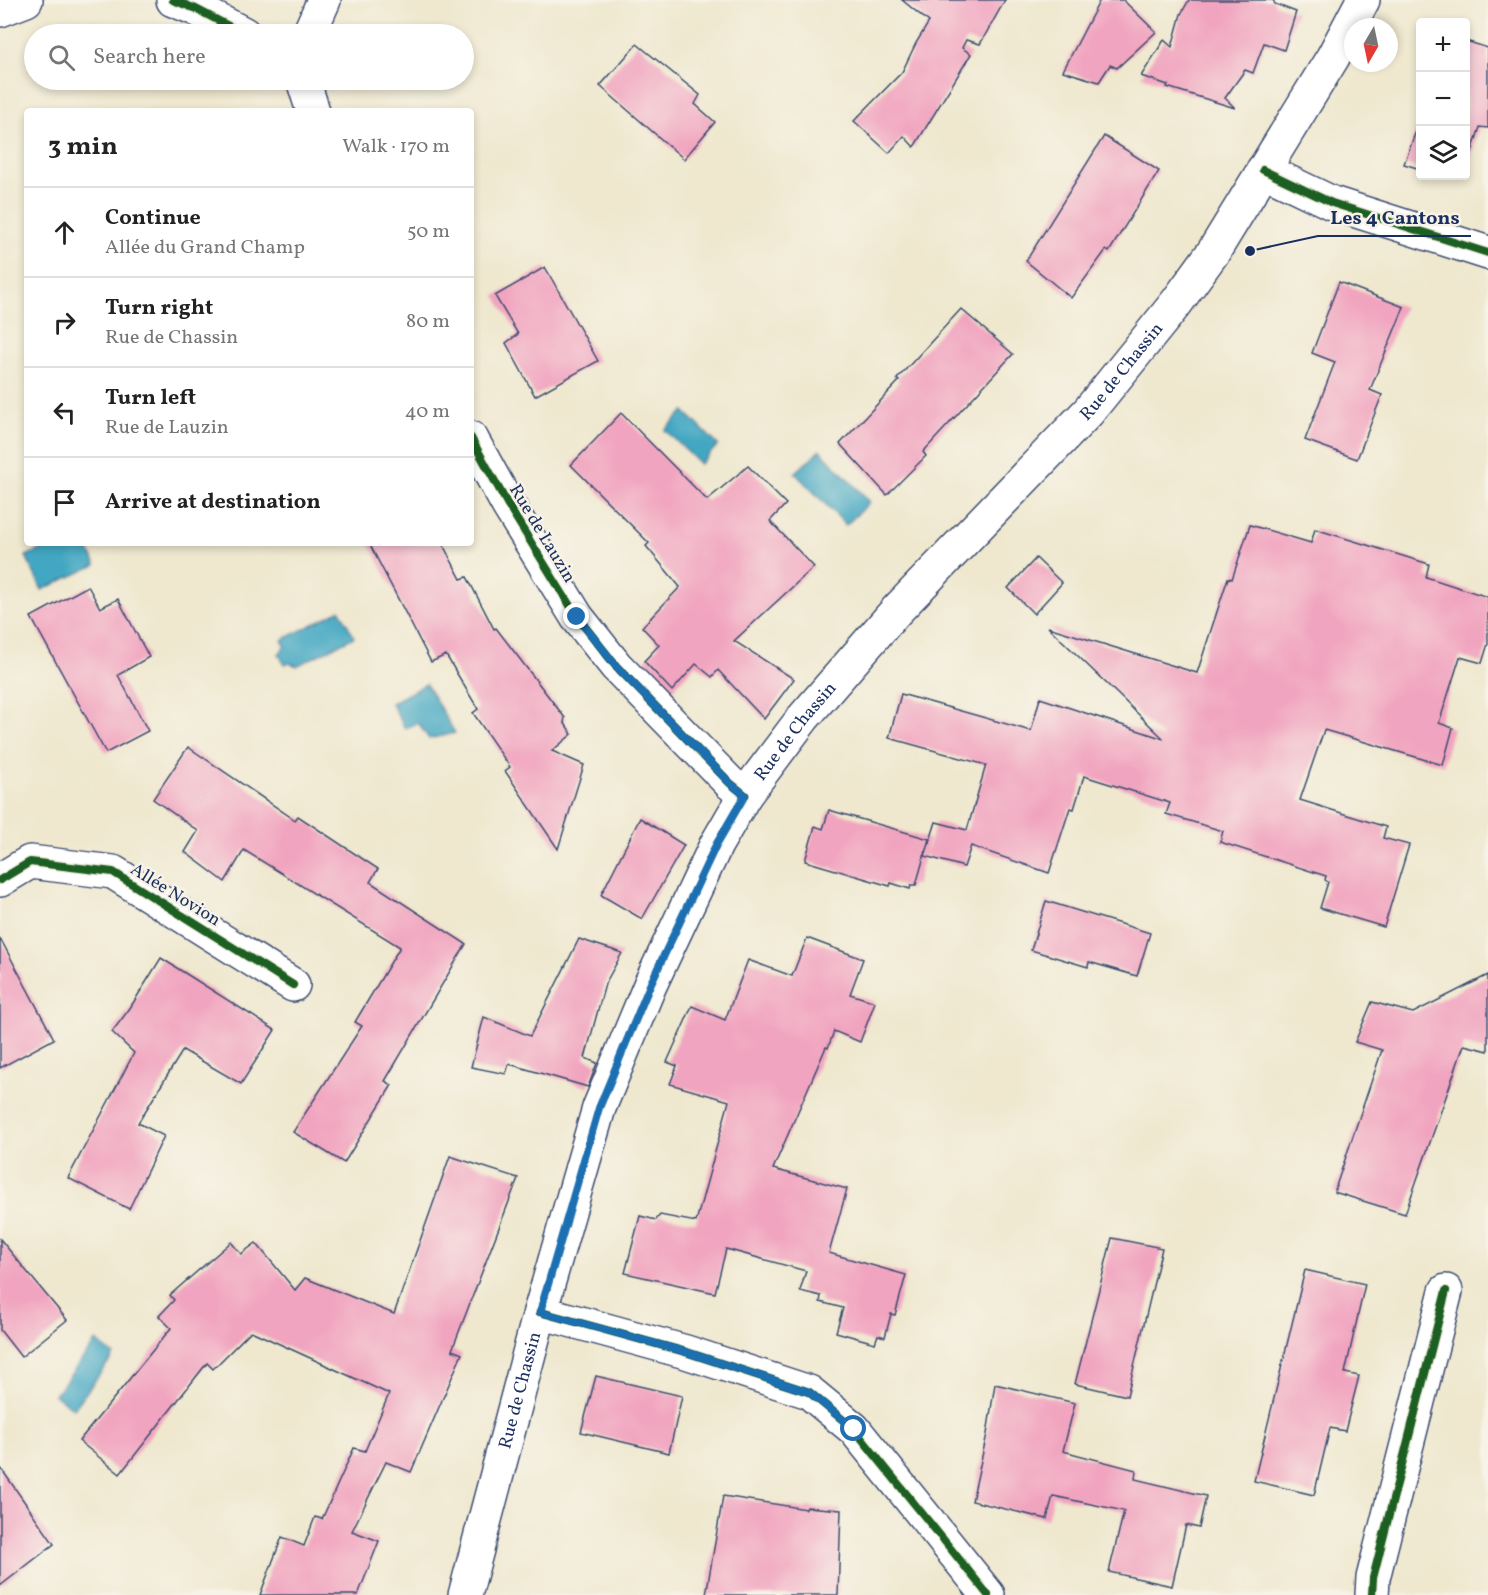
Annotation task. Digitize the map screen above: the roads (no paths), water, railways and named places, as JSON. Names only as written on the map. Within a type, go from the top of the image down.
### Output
[{"type":"street","points":[[0,10],[26,0]]},
{"type":"street","points":[[173,0],[225,24]]},
{"type":"street","points":[[313,24],[324,0]]},
{"type":"street","name":"Rue de Chassin","points":[[465,1595],[540,1312],[599,1108],[650,985],[716,845],[745,795],[803,718],[896,611],[1089,412],[1177,302],[1214,251],[1333,57],[1363,0]]},
{"type":"street","points":[[306,90],[312,108]]},
{"type":"street","points":[[1263,170],[1332,203],[1488,253]]},
{"type":"street","name":"Rue de Lauzin","points":[[474,443],[508,505],[577,617],[616,666],[730,783],[745,795]]},
{"type":"street","name":"Allée Novion","points":[[0,880],[30,862],[113,872],[292,985]]},
{"type":"street","points":[[1372,1595],[1373,1578],[1399,1470],[1446,1291]]},
{"type":"street","points":[[540,1312],[686,1352],[809,1392],[854,1429],[988,1595]]},
{"type":"water","points":[[684,411],[718,445],[700,464],[665,430]]},
{"type":"water","points":[[820,450],[870,502],[846,525],[795,473]]},
{"type":"water","points":[[48,546],[87,546],[96,565],[42,590],[26,556]]},
{"type":"water","points":[[340,610],[354,637],[297,666],[290,663],[284,664],[279,654],[285,646],[282,640]]},
{"type":"water","points":[[426,684],[455,733],[429,739],[418,723],[405,728],[391,703]]},
{"type":"water","points":[[96,1341],[114,1355],[74,1409],[55,1395]]},
{"type":"place","name":"Les 4 Cantons","points":[[1250,251]]}]
